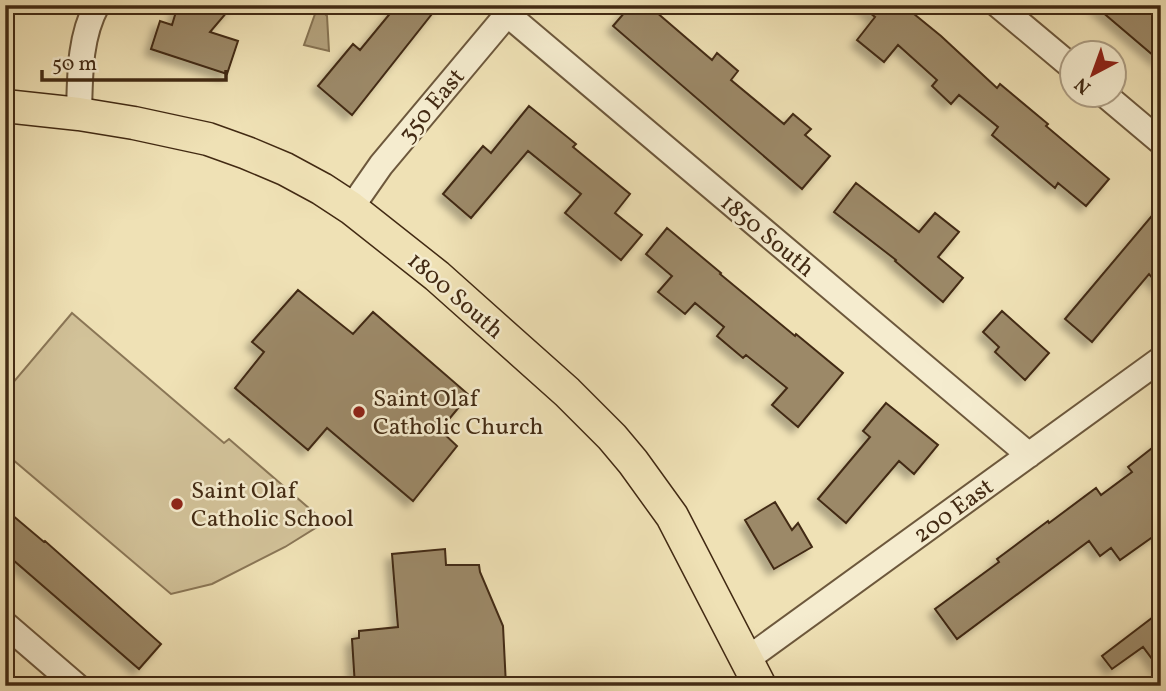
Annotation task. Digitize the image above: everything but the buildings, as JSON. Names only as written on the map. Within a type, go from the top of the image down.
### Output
[{"type":"main road","name":"1800 South","points":[[5,106],[79,114],[208,139],[285,169],[351,208],[437,276],[567,392],[612,437],[672,516],[753,673]]},
{"type":"street","points":[[79,114],[84,40],[97,5]]},
{"type":"street","points":[[998,5],[1058,55]]},
{"type":"street","name":"350 East","points":[[351,208],[381,165],[511,10]]},
{"type":"street","name":"1850 South","points":[[511,10],[1029,455]]},
{"type":"street","points":[[1121,108],[1161,142]]},
{"type":"street","name":"200 East","points":[[753,673],[1029,455],[1161,359]]},
{"type":"street","points":[[5,624],[77,686]]},
{"type":"shaded area","points":[[320,12],[327,16],[329,51],[304,45],[315,14]]},
{"type":"shaded area","points":[[72,313],[224,443],[229,439],[325,522],[285,547],[212,584],[171,594],[5,453],[5,392]]},
{"type":"place","name":"Saint Olaf Catholic Church","points":[[359,412]]},
{"type":"place","name":"Saint Olaf Catholic School","points":[[177,504]]}]
